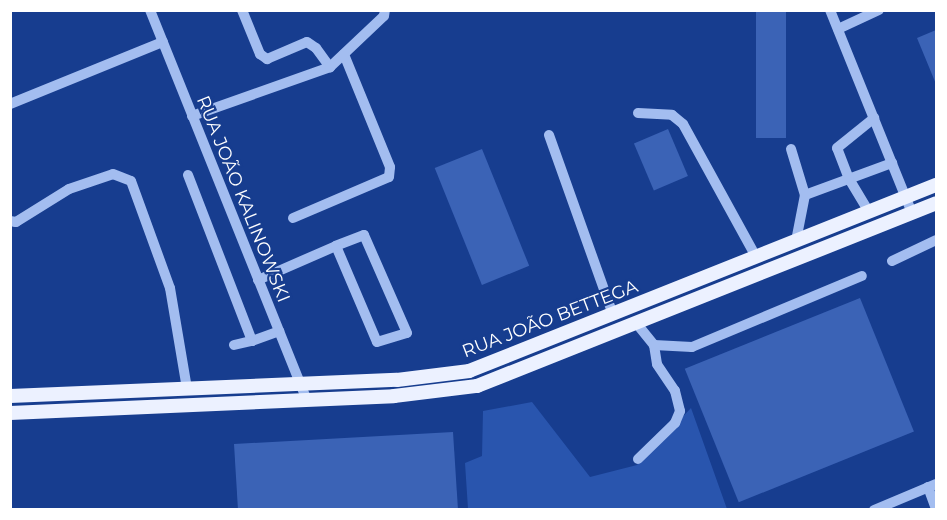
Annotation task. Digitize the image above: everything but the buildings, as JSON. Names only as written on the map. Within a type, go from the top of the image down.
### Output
[{"type":"main road","name":"RUA JOÃO BETTEGA","points":[[10,396],[397,380],[469,371],[936,185]]},
{"type":"main road","name":"RUA JOÃO BETTEGA","points":[[10,413],[420,394],[477,386],[936,203]]},
{"type":"street","name":"RUA JOÃO KALINOWSKI","points":[[150,10],[307,400]]},
{"type":"street","points":[[242,10],[260,54],[267,59],[307,42],[316,48],[330,67]]},
{"type":"street","points":[[192,116],[330,67],[385,10]]},
{"type":"street","points":[[831,10],[912,213]]},
{"type":"street","points":[[838,29],[879,10]]},
{"type":"street","points":[[10,104],[162,42]]},
{"type":"street","points":[[293,218],[389,177],[390,168],[344,54]]},
{"type":"street","points":[[638,113],[672,115],[684,124],[756,257]]},
{"type":"street","points":[[869,212],[849,179],[838,144],[874,118]]},
{"type":"street","points":[[549,135],[613,315]]},
{"type":"street","points":[[791,149],[805,195],[796,242]]},
{"type":"street","points":[[805,195],[892,163]]},
{"type":"street","points":[[10,221],[16,222],[69,189],[113,174],[131,182],[170,288],[187,389]]},
{"type":"street","points":[[188,175],[252,341]]},
{"type":"street","points":[[258,280],[336,246],[364,234],[407,333],[377,342],[336,246]]},
{"type":"street","points":[[892,261],[936,240]]},
{"type":"street","points":[[654,345],[692,347],[862,276]]},
{"type":"street","points":[[637,324],[654,345],[657,364],[675,392],[680,411],[675,423],[638,459]]},
{"type":"street","points":[[234,345],[279,331]]},
{"type":"street","points":[[874,510],[932,486],[936,509]]},
{"type":"shaded area","points":[[532,402],[590,477],[637,465],[691,408],[727,509],[468,509],[465,463],[482,456],[483,411]]}]
